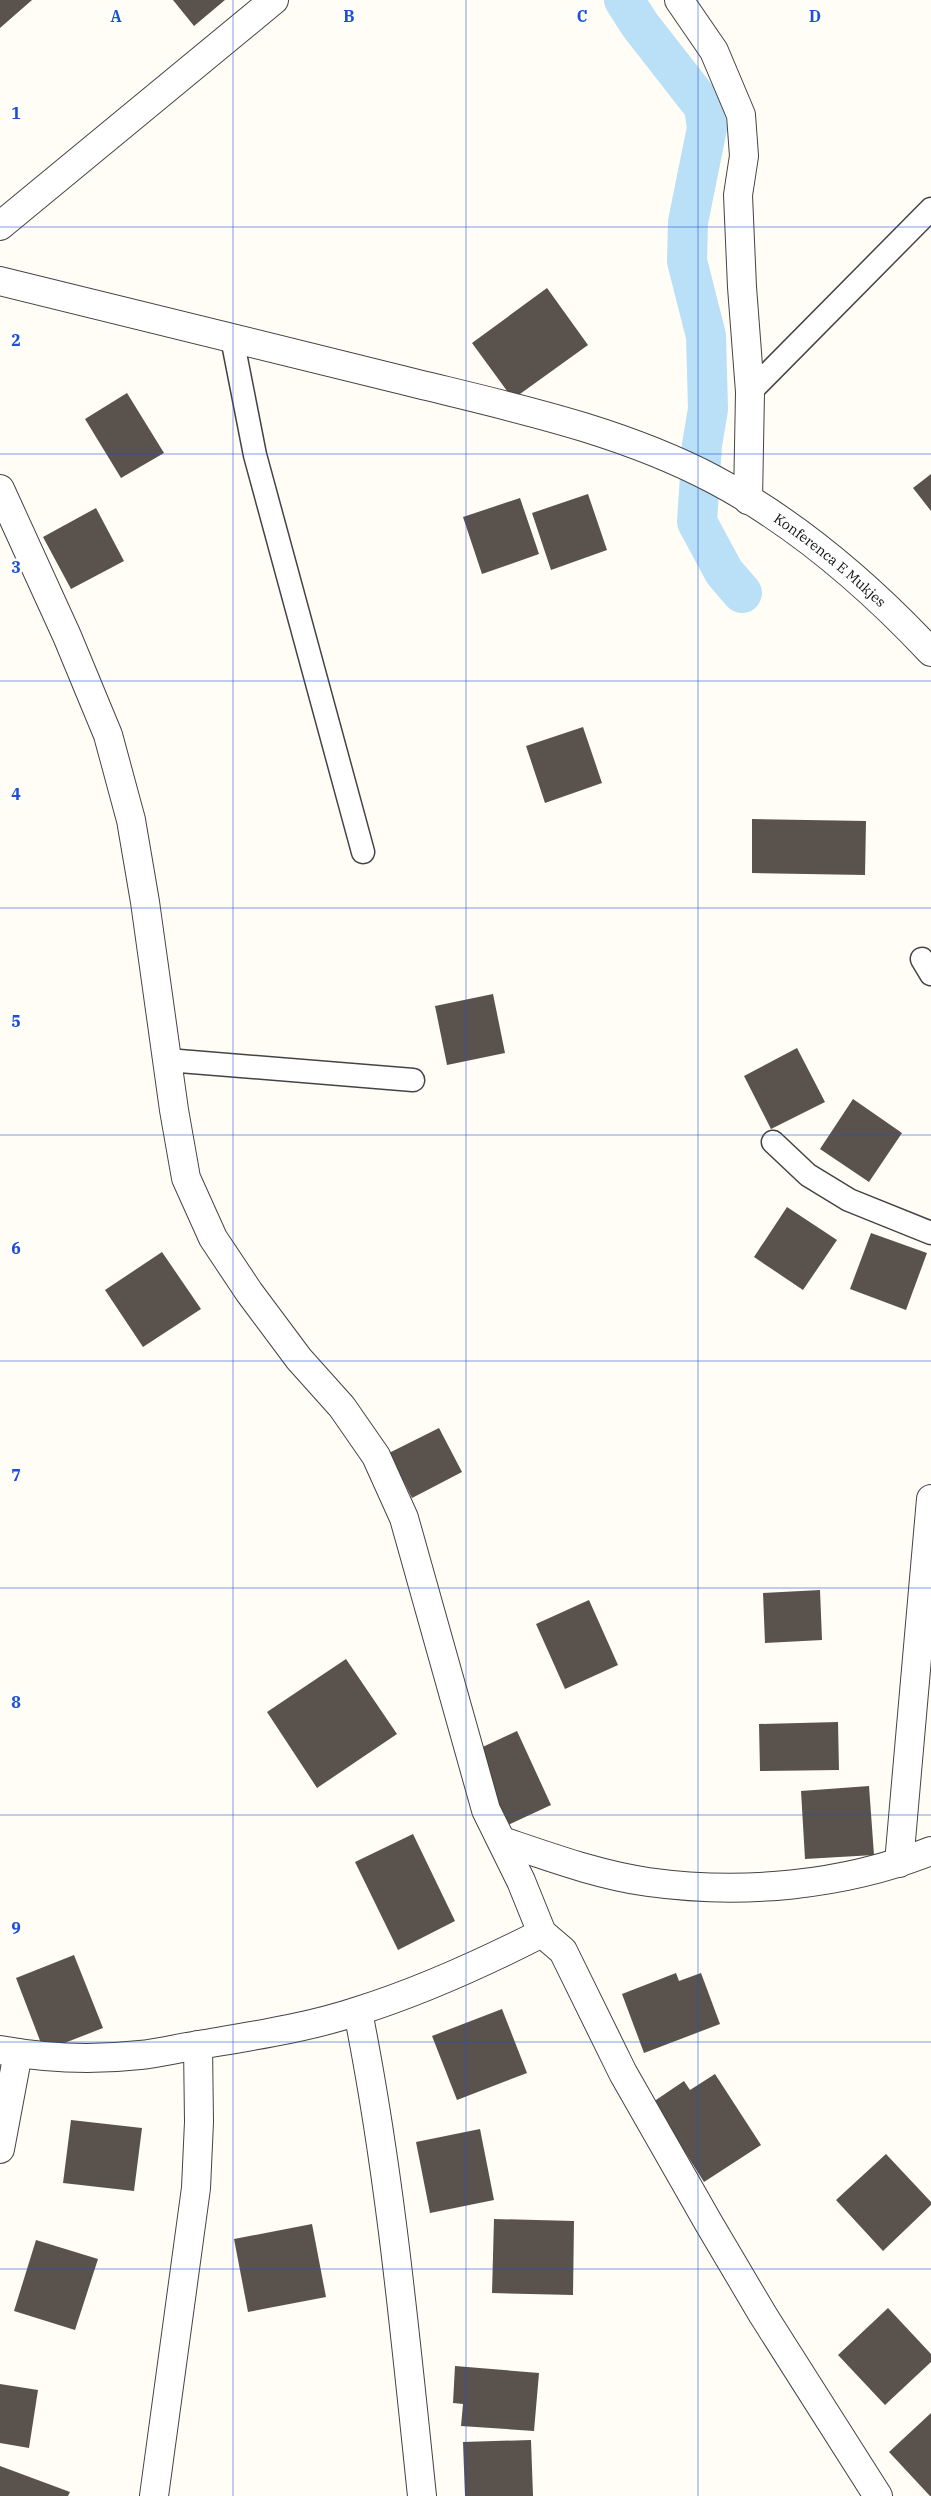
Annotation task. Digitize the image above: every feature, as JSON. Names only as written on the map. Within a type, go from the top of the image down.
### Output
[{"type":"street","points":[[0,226],[274,0]]},
{"type":"street","points":[[679,0],[714,51],[741,115],[744,156],[738,195],[742,287],[750,392],[748,500]]},
{"type":"street","name":"Konferenca E Mukjes","points":[[0,281],[500,404],[601,432],[661,454],[717,481],[785,524],[869,590],[931,652]]},
{"type":"street","points":[[0,489],[63,627],[108,735],[130,820],[146,902],[167,1060],[186,1178],[213,1238],[299,1359],[342,1406],[376,1456],[404,1518],[486,1810],[502,1841],[542,1933],[562,1951],[623,2073],[708,2222],[763,2315],[878,2496]]},
{"type":"street","points":[[900,1863],[931,1499]]},
{"type":"street","points":[[502,1841],[567,1863],[646,1881],[711,1888],[811,1881],[849,1876],[900,1863],[931,1851]]},
{"type":"street","points":[[0,2149],[9,2052],[77,2057],[139,2055],[250,2037],[358,2012],[487,1961],[542,1933]]},
{"type":"street","points":[[358,2012],[374,2090],[398,2260],[422,2496]]},
{"type":"street","points":[[154,2496],[196,2188],[199,2122],[198,2045]]},
{"type":"lane","points":[[750,392],[931,209]]},
{"type":"lane","points":[[232,338],[255,455],[363,852]]},
{"type":"lane","points":[[167,1060],[413,1080]]},
{"type":"lane","points":[[774,1142],[808,1175],[849,1200],[931,1233]]},
{"type":"building","points":[[0,0],[32,0],[0,28]]},
{"type":"building","points":[[173,0],[225,0],[194,26]]},
{"type":"building","points":[[547,288],[588,345],[513,399],[472,343]]},
{"type":"building","points":[[127,393],[164,453],[121,478],[85,419]]},
{"type":"building","points":[[931,474],[931,511],[913,488]]},
{"type":"building","points":[[588,494],[607,550],[551,570],[532,513]]},
{"type":"building","points":[[520,498],[539,554],[482,574],[463,517]]},
{"type":"building","points":[[96,508],[124,561],[71,589],[43,537]]},
{"type":"building","points":[[583,727],[602,783],[545,803],[526,746]]},
{"type":"building","points":[[752,819],[866,821],[865,875],[752,873]]},
{"type":"building","points":[[493,994],[505,1053],[447,1065],[435,1006]]},
{"type":"building","points":[[797,1048],[825,1102],[771,1129],[744,1076]]},
{"type":"building","points":[[853,1099],[902,1133],[869,1182],[820,1149]]},
{"type":"building","points":[[787,1207],[837,1240],[803,1290],[754,1257]]},
{"type":"building","points":[[871,1233],[927,1253],[906,1310],[850,1289]]},
{"type":"building","points":[[162,1252],[201,1309],[143,1347],[105,1290]]},
{"type":"building","points":[[439,1428],[462,1472],[412,1498],[389,1453]]},
{"type":"building","points":[[820,1590],[822,1640],[765,1643],[763,1593]]},
{"type":"building","points":[[589,1600],[618,1665],[565,1689],[536,1624]]},
{"type":"building","points":[[346,1659],[397,1734],[317,1788],[267,1712]]},
{"type":"building","points":[[838,1722],[839,1770],[760,1771],[759,1724]]},
{"type":"building","points":[[517,1731],[551,1805],[508,1825],[474,1751]]},
{"type":"building","points":[[869,1786],[874,1855],[805,1859],[801,1791]]},
{"type":"building","points":[[413,1834],[455,1921],[398,1950],[355,1862]]},
{"type":"building","points":[[74,1955],[103,2028],[44,2051],[16,1978]]},
{"type":"building","points":[[676,1973],[679,1981],[701,1973],[720,2024],[644,2053],[622,1994]]},
{"type":"building","points":[[502,2009],[527,2073],[457,2100],[432,2036]]},
{"type":"building","points":[[715,2074],[761,2145],[704,2182],[653,2102],[684,2081],[690,2090]]},
{"type":"building","points":[[71,2120],[142,2128],[134,2191],[63,2183]]},
{"type":"building","points":[[480,2129],[494,2200],[430,2213],[416,2142]]},
{"type":"building","points":[[886,2154],[931,2202],[931,2205],[883,2251],[836,2200]]},
{"type":"building","points":[[494,2219],[574,2221],[573,2295],[492,2293]]},
{"type":"building","points":[[312,2224],[326,2297],[248,2312],[234,2239]]},
{"type":"building","points":[[36,2240],[98,2259],[75,2330],[14,2311]]},
{"type":"building","points":[[888,2308],[931,2354],[931,2362],[885,2405],[838,2355]]},
{"type":"building","points":[[455,2366],[539,2373],[534,2431],[461,2426],[463,2404],[453,2403]]},
{"type":"building","points":[[0,2384],[38,2390],[29,2448],[0,2443]]},
{"type":"building","points":[[931,2413],[931,2496],[930,2496],[889,2452]]},
{"type":"building","points":[[531,2440],[533,2496],[465,2496],[463,2442]]},
{"type":"building","points":[[0,2466],[70,2492],[68,2496],[0,2496]]},
{"type":"waterway","points":[[624,0],[640,25],[704,107],[707,128],[688,222],[687,261],[706,336],[708,409],[702,445],[697,522],[724,572],[742,593]]}]
